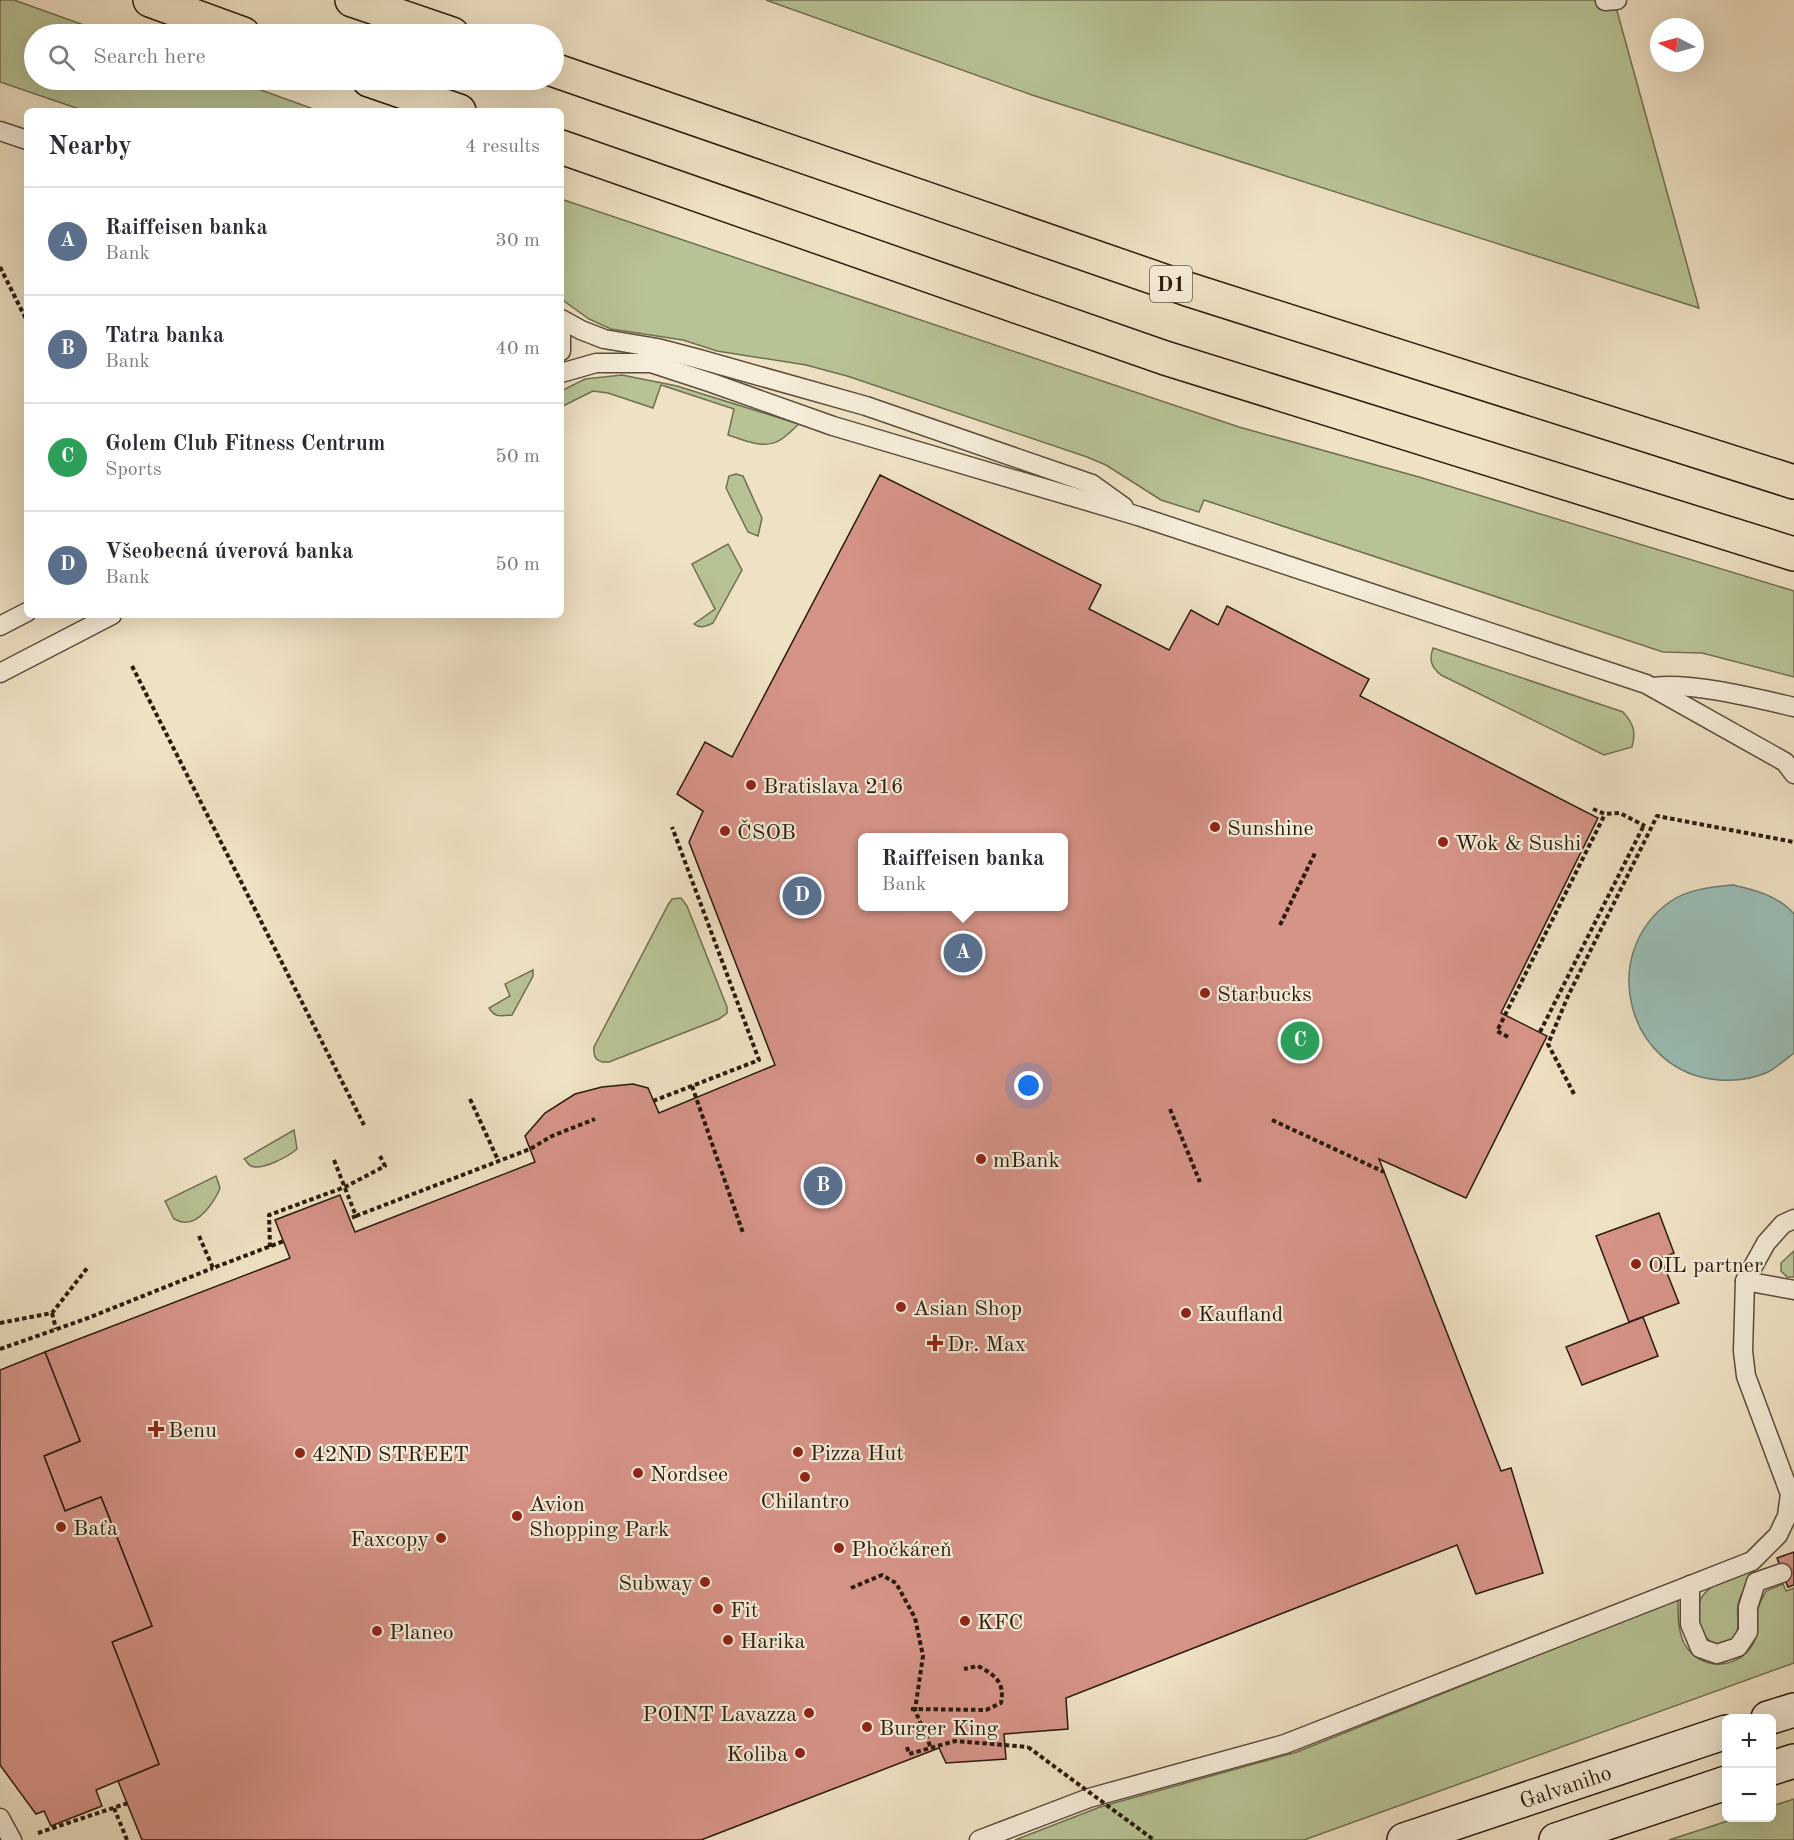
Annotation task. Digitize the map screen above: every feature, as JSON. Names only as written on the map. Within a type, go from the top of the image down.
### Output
[{"type":"highway","points":[[150,0],[216,24]]},
{"type":"highway","points":[[352,0],[423,24]]},
{"type":"highway","name":"D1","points":[[564,73],[1187,289],[1794,482]]},
{"type":"highway","points":[[398,90],[450,108]]},
{"type":"highway","points":[[564,148],[1165,358],[1794,554]]},
{"type":"main road","points":[[1776,1716],[1794,1710]]},
{"type":"main road","name":"Galvaniho","points":[[1404,1840],[1722,1733]]},
{"type":"main road","points":[[1776,1767],[1794,1761]]},
{"type":"main road","points":[[1556,1840],[1722,1784]]},
{"type":"lane","points":[[0,131],[24,139]]},
{"type":"lane","points":[[564,321],[604,339],[657,348],[866,406],[1092,484],[1138,516]]},
{"type":"lane","points":[[564,373],[596,363],[651,363],[833,426],[1138,516],[1653,687],[1785,762],[1794,774]]},
{"type":"lane","points":[[0,626],[24,614]]},
{"type":"lane","points":[[0,673],[106,618]]},
{"type":"lane","points":[[1653,687],[1673,685],[1794,707]]},
{"type":"lane","points":[[979,1840],[1089,1798],[1285,1744],[1752,1561],[1778,1535],[1787,1516],[1792,1494],[1787,1464],[1746,1376],[1743,1351],[1746,1281],[1766,1243],[1783,1224],[1794,1219]]},
{"type":"lane","points":[[1746,1281],[1794,1290]]},
{"type":"lane","points":[[1690,1585],[1690,1624],[1700,1648],[1717,1654],[1738,1647],[1748,1632],[1748,1607],[1756,1582],[1782,1573]]},
{"type":"lane","points":[[0,1818],[20,1838]]},
{"type":"path","points":[[0,267],[24,315]]},
{"type":"path","points":[[132,666],[364,1125]]},
{"type":"path","points":[[1593,809],[1605,814],[1620,813],[1650,828]]},
{"type":"path","points":[[1508,1037],[1497,1031],[1605,814]]},
{"type":"path","points":[[1574,1094],[1548,1044],[1568,996],[1657,816],[1794,842]]},
{"type":"path","points":[[1540,1032],[1644,825]]},
{"type":"path","points":[[653,1101],[759,1060],[672,827]]},
{"type":"path","points":[[1280,925],[1316,851]]},
{"type":"path","points":[[692,1086],[743,1233]]},
{"type":"path","points":[[470,1099],[498,1160]]},
{"type":"path","points":[[1170,1109],[1200,1182]]},
{"type":"path","points":[[350,1219],[530,1149],[552,1136],[595,1119]]},
{"type":"path","points":[[1272,1120],[1384,1172]]},
{"type":"path","points":[[270,1247],[269,1215],[345,1187],[385,1167],[380,1156]]},
{"type":"path","points":[[334,1160],[357,1216]]},
{"type":"path","points":[[199,1236],[213,1268]]},
{"type":"path","points":[[0,1349],[284,1241]]},
{"type":"path","points":[[0,1323],[52,1313],[88,1267]]},
{"type":"path","points":[[52,1313],[56,1329]]},
{"type":"path","points":[[851,1588],[882,1575],[896,1583],[915,1618],[923,1656],[913,1710],[931,1748]]},
{"type":"path","points":[[913,1710],[986,1710],[1001,1703],[1003,1691],[993,1674],[978,1666],[964,1669]]},
{"type":"path","points":[[907,1748],[909,1754],[955,1741],[1028,1747],[1154,1840]]},
{"type":"path","points":[[20,1838],[128,1803]]},
{"type":"path","points":[[114,1808],[127,1840]]},
{"type":"green space","points":[[0,0],[14,0],[81,24],[24,24],[24,90],[261,90],[311,108],[76,108],[0,82]]},
{"type":"green space","points":[[766,0],[1614,0],[1699,308],[1032,95]]},
{"type":"green space","points":[[564,200],[1239,427],[1419,477],[1794,591],[1794,677],[1702,653],[1663,652],[1204,500],[1199,512],[1161,500],[1106,465],[1087,457],[847,376],[806,365],[717,351],[683,340],[611,329],[589,319],[564,301]]},
{"type":"green space","points":[[622,375],[677,386],[799,424],[785,437],[774,443],[761,444],[747,441],[728,435],[734,409],[661,385],[653,408],[608,393],[593,391],[564,406],[564,390],[585,379]]},
{"type":"green space","points":[[736,474],[743,476],[762,518],[758,536],[748,532],[726,488],[729,476]]},
{"type":"green space","points":[[728,544],[742,570],[713,623],[696,626],[694,624],[715,609],[692,564]]},
{"type":"green space","points":[[1433,648],[1623,712],[1633,728],[1632,747],[1604,755],[1441,675],[1432,663]]},
{"type":"green space","points":[[681,898],[687,906],[727,1007],[727,1013],[719,1019],[609,1062],[599,1061],[595,1057],[594,1047],[668,905],[672,899]]},
{"type":"green space","points":[[533,970],[533,976],[512,1015],[499,1016],[489,1008],[510,996],[505,984]]},
{"type":"green space","points":[[294,1130],[297,1149],[288,1155],[268,1165],[256,1167],[244,1159]]},
{"type":"green space","points":[[216,1176],[220,1188],[206,1211],[189,1222],[174,1219],[165,1201]]},
{"type":"green space","points":[[1794,1251],[1794,1277],[1787,1277],[1781,1271],[1781,1263]]},
{"type":"green space","points":[[1753,1569],[1757,1574],[1745,1588],[1739,1601],[1738,1629],[1734,1637],[1722,1644],[1714,1644],[1707,1639],[1699,1621],[1698,1611],[1704,1594],[1714,1585]]},
{"type":"green space","points":[[1783,1584],[1786,1591],[1794,1588],[1794,1663],[1304,1840],[1015,1840],[1100,1807],[1297,1752],[1675,1600],[1678,1602],[1678,1618],[1684,1643],[1691,1652],[1708,1663],[1728,1663],[1746,1653],[1753,1644],[1757,1633],[1758,1609],[1766,1591]]},
{"type":"green space","points":[[1794,1799],[1794,1840],[1669,1840],[1725,1822],[1776,1822],[1776,1805]]},
{"type":"water","points":[[1733,885],[1774,898],[1794,914],[1794,1053],[1768,1072],[1744,1079],[1719,1080],[1687,1072],[1662,1056],[1644,1034],[1632,1007],[1629,979],[1634,950],[1648,923],[1671,901],[1693,891]]},
{"type":"building","points":[[880,475],[1101,585],[1089,609],[1169,650],[1191,610],[1218,625],[1227,606],[1369,679],[1360,696],[1598,818],[1501,1013],[1547,1036],[1466,1198],[1379,1159],[1501,1471],[1511,1468],[1543,1573],[1476,1594],[1457,1545],[1066,1698],[1068,1729],[1004,1734],[1006,1759],[946,1763],[939,1748],[701,1840],[142,1840],[118,1781],[159,1764],[112,1642],[152,1626],[101,1497],[65,1511],[44,1456],[80,1441],[45,1352],[290,1258],[275,1220],[340,1195],[355,1232],[535,1162],[525,1136],[545,1113],[575,1094],[602,1087],[633,1084],[648,1088],[659,1113],[775,1065],[689,842],[703,811],[677,794],[705,742],[732,757]]},
{"type":"building","name":"OIL partner","points":[[1659,1213],[1674,1253],[1661,1258],[1679,1303],[1629,1322],[1596,1236]]},
{"type":"building","name":"OIL partner","points":[[1643,1317],[1658,1356],[1582,1385],[1566,1347]]},
{"type":"building","points":[[45,1352],[80,1441],[44,1456],[65,1511],[101,1497],[152,1626],[112,1642],[159,1764],[96,1790],[102,1806],[51,1826],[44,1811],[36,1814],[0,1765],[0,1370]]},
{"type":"building","points":[[1794,1552],[1794,1585],[1788,1587],[1777,1558]]},
{"type":"place","name":"Bratislava 216","points":[[751,785]]},
{"type":"place","name":"Sunshine","points":[[1215,827]]},
{"type":"place","name":"ČSOB","points":[[725,831]]},
{"type":"place","name":"Wok & Sushi","points":[[1443,842]]},
{"type":"place","name":"Všeobecná úverová banka","points":[[802,896]]},
{"type":"place","name":"Raiffeisen banka","points":[[963,953]]},
{"type":"place","name":"Starbucks","points":[[1205,993]]},
{"type":"place","name":"Golem Club Fitness Centrum","points":[[1300,1041]]},
{"type":"place","name":"mBank","points":[[981,1159]]},
{"type":"place","name":"Tatra banka","points":[[823,1186]]},
{"type":"place","name":"OIL partner","points":[[1636,1264]]},
{"type":"place","name":"Asian Shop","points":[[901,1307]]},
{"type":"place","name":"Kaufland","points":[[1186,1313]]},
{"type":"place","name":"Dr. Max","points":[[935,1343]]},
{"type":"place","name":"Benu","points":[[156,1429]]},
{"type":"place","name":"Pizza Hut","points":[[798,1452]]},
{"type":"place","name":"42ND STREET","points":[[300,1453]]},
{"type":"place","name":"Nordsee","points":[[638,1473]]},
{"type":"place","name":"Chilantro","points":[[805,1477]]},
{"type":"place","name":"Avion Shopping Park","points":[[517,1516]]},
{"type":"place","name":"Baťa","points":[[61,1527]]},
{"type":"place","name":"Faxcopy","points":[[441,1538]]},
{"type":"place","name":"Phočkáreň","points":[[839,1548]]},
{"type":"place","name":"Subway","points":[[705,1582]]},
{"type":"place","name":"Fit","points":[[718,1609]]},
{"type":"place","name":"KFC","points":[[965,1621]]},
{"type":"place","name":"Planeo","points":[[377,1631]]},
{"type":"place","name":"Harika","points":[[728,1640]]},
{"type":"place","name":"POINT Lavazza","points":[[809,1713]]},
{"type":"place","name":"Burger King","points":[[867,1727]]},
{"type":"place","name":"Koliba","points":[[800,1753]]}]
